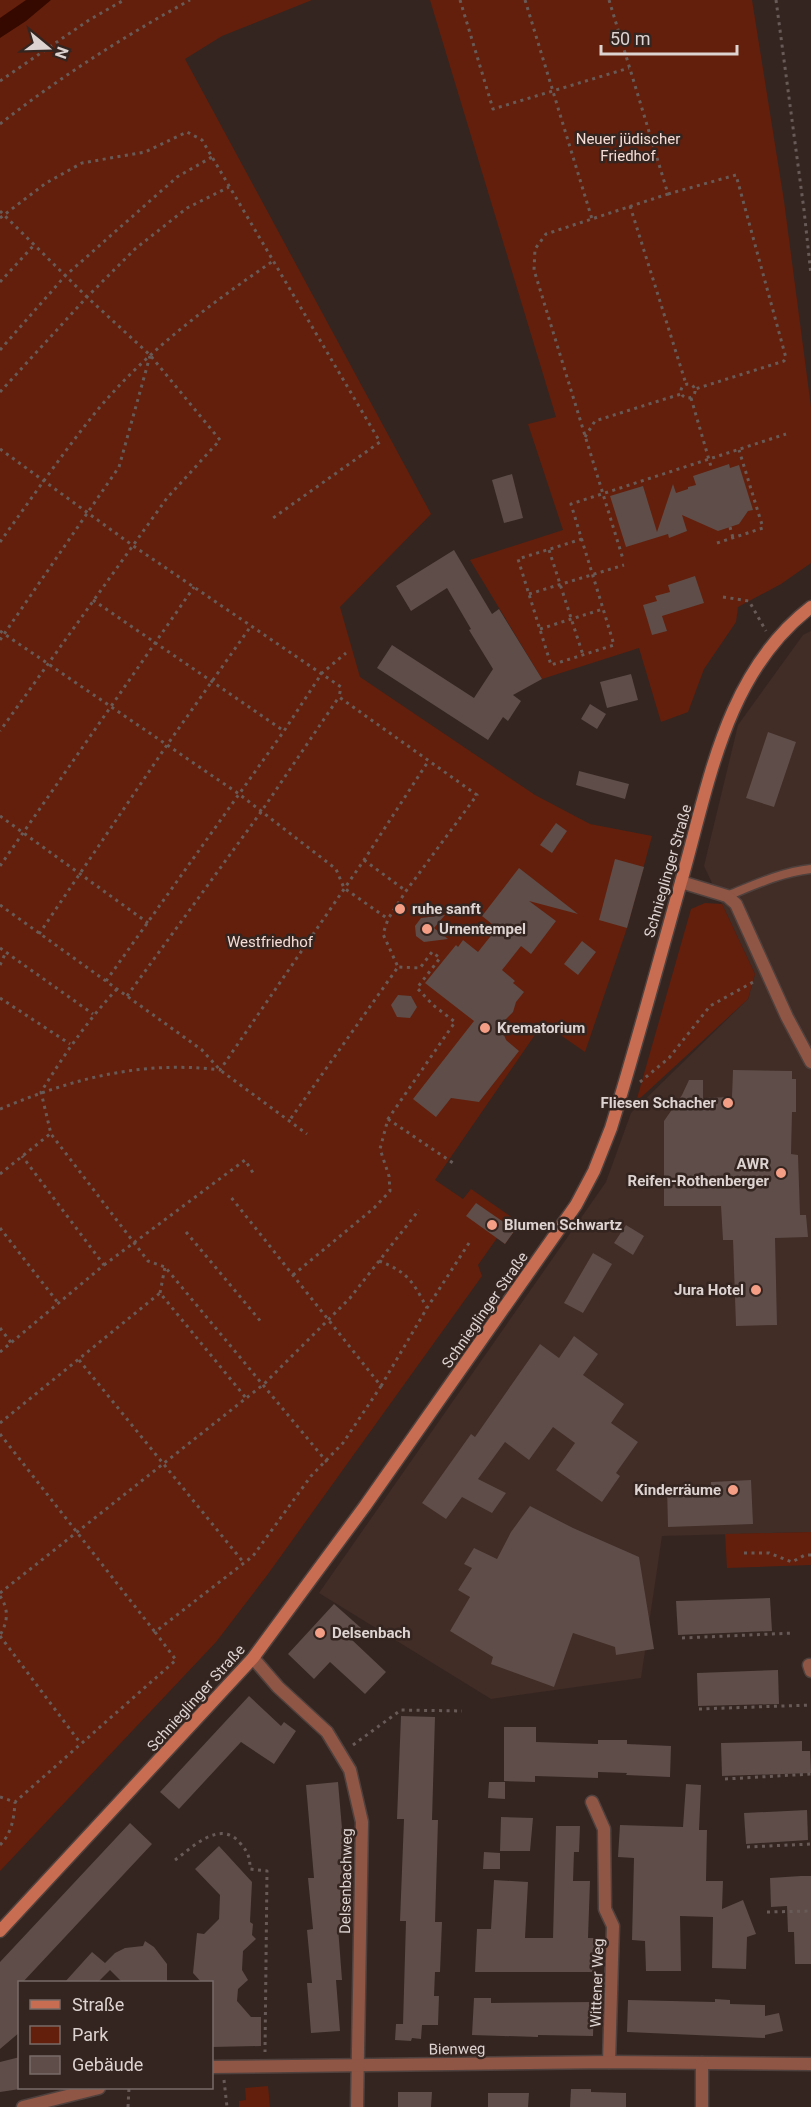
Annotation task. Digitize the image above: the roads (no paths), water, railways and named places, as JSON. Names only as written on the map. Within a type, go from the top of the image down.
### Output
[{"type":"main road","name":"Schnieglinger Straße","points":[[0,1931],[253,1658],[325,1562],[576,1205],[603,1152],[621,1098],[725,727],[745,683],[773,643],[811,607]]},
{"type":"street","points":[[681,882],[727,896],[736,904],[787,1017],[811,1062]]},
{"type":"street","name":"Delsenbachweg","points":[[253,1658],[278,1687],[327,1732],[350,1770],[362,1822],[357,2107]]},
{"type":"street","name":"Wittener Weg","points":[[592,1802],[604,1828],[604,1909],[613,1926],[609,2061]]},
{"type":"street","name":"Bienweg","points":[[217,2067],[609,2061],[811,2064]]},
{"type":"street","points":[[702,2063],[702,2107]]},
{"type":"street","points":[[23,2107],[95,2089]]},
{"type":"lane","points":[[727,896],[759,882],[811,869]]},
{"type":"place","name":"ruhe sanft","points":[[400,909]]},
{"type":"place","name":"Urnentempel","points":[[427,929]]},
{"type":"place","name":"Krematorium","points":[[485,1028]]},
{"type":"place","name":"Fliesen Schacher","points":[[728,1103]]},
{"type":"place","name":"AWR Reifen-Rothenberger","points":[[781,1173]]},
{"type":"place","name":"Blumen Schwartz","points":[[492,1225]]},
{"type":"place","name":"Jura Hotel","points":[[756,1290]]},
{"type":"place","name":"Kinderräume","points":[[733,1490]]},
{"type":"place","name":"Delsenbach","points":[[320,1633]]},
{"type":"park label","name":"Neuer jüdischer Friedhof","points":[[628,148]]},
{"type":"park label","name":"Westfriedhof","points":[[270,942]]}]
